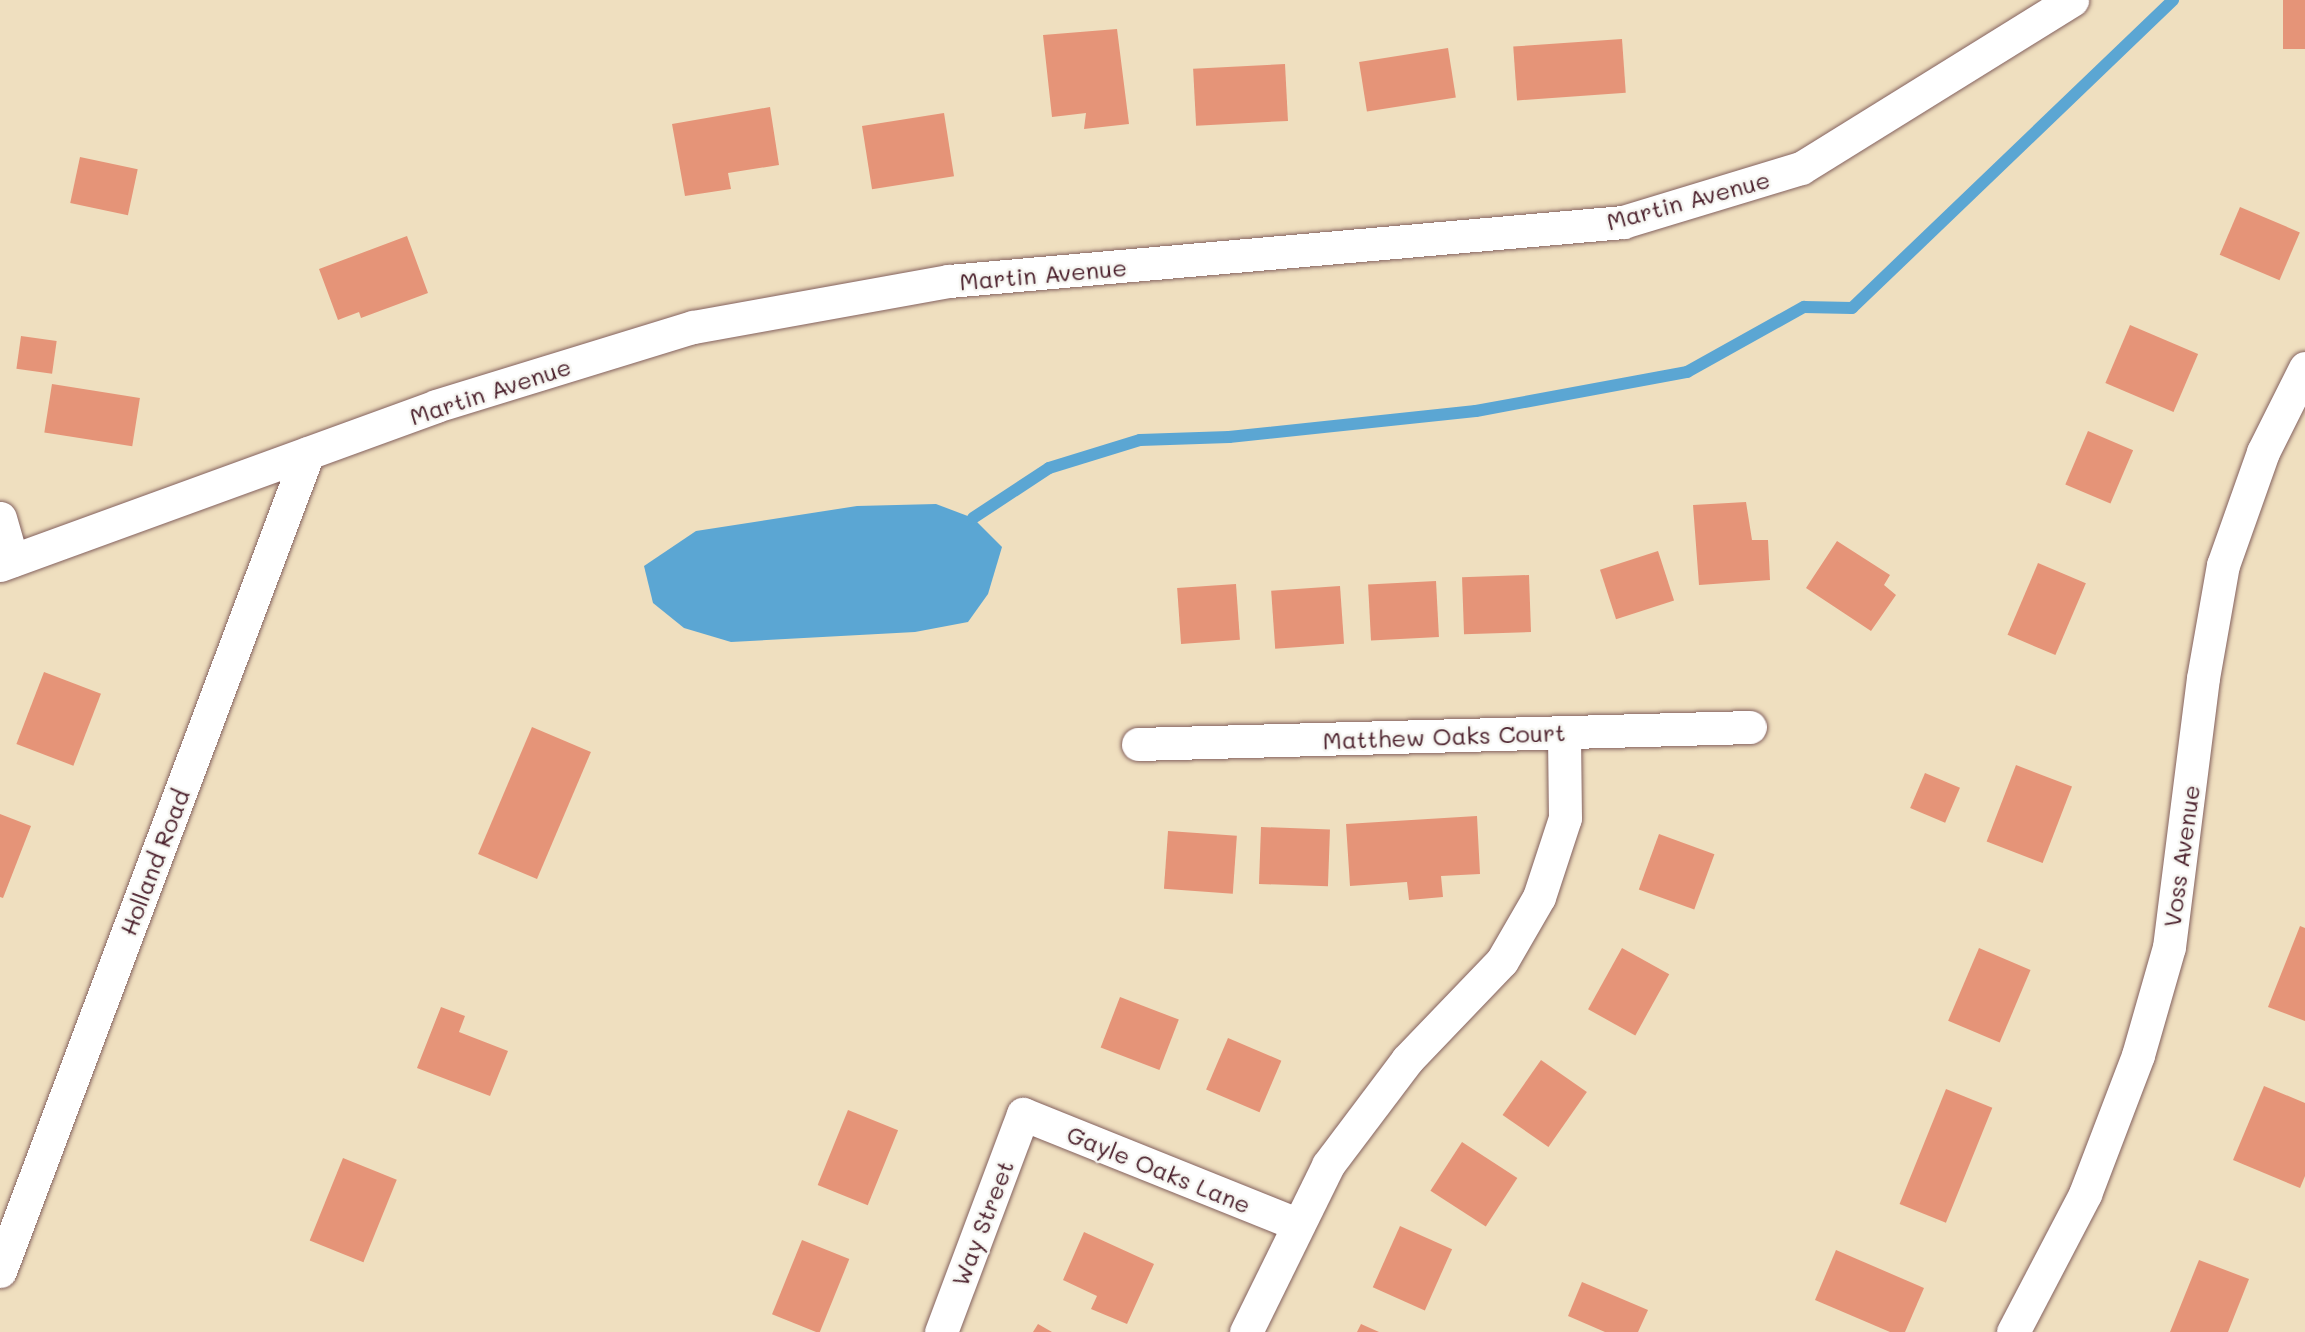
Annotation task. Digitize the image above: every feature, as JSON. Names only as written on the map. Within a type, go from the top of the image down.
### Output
[{"type":"street","name":"Martin Avenue","points":[[6,563],[436,406],[693,327],[949,281],[1623,222],[1801,168],[2072,0]]},
{"type":"street","name":"Voss Avenue","points":[[2013,1332],[2085,1194],[2138,1055],[2169,947],[2203,678],[2223,565],[2263,452],[2305,368]]},
{"type":"street","name":"Holland Road","points":[[0,1270],[308,453]]},
{"type":"street","points":[[0,518],[6,563]]},
{"type":"street","name":"Matthew Oaks Court","points":[[1138,744],[1750,727]]},
{"type":"street","points":[[1246,1332],[1296,1224],[1328,1165],[1407,1060],[1502,961],[1539,898],[1565,818],[1564,733]]},
{"type":"street","name":"Gayle Oaks Lane","points":[[1023,1114],[1296,1224]]},
{"type":"street","name":"Way Street","points":[[942,1332],[1023,1114]]},
{"type":"water","points":[[936,504],[973,518],[1002,547],[988,594],[968,622],[915,632],[731,642],[684,628],[653,603],[644,566],[696,531],[857,506]]},
{"type":"building","points":[[2283,0],[2305,0],[2305,49],[2283,49]]},
{"type":"building","points":[[1117,29],[1129,124],[1084,129],[1086,113],[1052,117],[1043,35]]},
{"type":"building","points":[[1622,39],[1626,93],[1517,100],[1513,47]]},
{"type":"building","points":[[1448,48],[1456,97],[1367,111],[1359,62]]},
{"type":"building","points":[[1285,64],[1288,121],[1196,126],[1193,69]]},
{"type":"building","points":[[770,107],[779,165],[728,173],[731,189],[685,196],[672,124]]},
{"type":"building","points":[[944,113],[954,176],[872,189],[862,126]]},
{"type":"building","points":[[80,157],[138,169],[128,215],[70,203]]},
{"type":"building","points":[[2240,207],[2300,232],[2280,280],[2220,255]]},
{"type":"building","points":[[407,236],[428,293],[361,318],[359,312],[338,320],[319,269]]},
{"type":"building","points":[[2130,325],[2198,354],[2174,412],[2105,383]]},
{"type":"building","points":[[21,336],[57,341],[52,374],[16,369]]},
{"type":"building","points":[[52,384],[140,398],[132,446],[44,432]]},
{"type":"building","points":[[2088,431],[2133,450],[2110,504],[2065,484]]},
{"type":"building","points":[[1746,502],[1752,540],[1768,540],[1770,580],[1699,585],[1693,505]]},
{"type":"building","points":[[1837,541],[1890,575],[1884,585],[1896,595],[1871,631],[1806,588]]},
{"type":"building","points":[[1658,551],[1674,600],[1616,619],[1600,570]]},
{"type":"building","points":[[2038,563],[2086,583],[2055,655],[2008,635]]},
{"type":"building","points":[[1529,575],[1531,632],[1464,634],[1462,577]]},
{"type":"building","points":[[1436,581],[1439,637],[1371,640],[1368,585]]},
{"type":"building","points":[[1236,584],[1240,640],[1181,644],[1177,588]]},
{"type":"building","points":[[1340,586],[1344,644],[1275,649],[1271,591]]},
{"type":"building","points":[[44,672],[101,694],[73,766],[16,744]]},
{"type":"building","points":[[532,727],[591,752],[537,879],[478,854]]},
{"type":"building","points":[[2016,765],[2072,787],[2043,863],[1987,842]]},
{"type":"building","points":[[1925,773],[1960,788],[1945,823],[1910,808]]},
{"type":"building","points":[[0,814],[31,826],[3,898],[0,897]]},
{"type":"building","points":[[1477,816],[1480,874],[1441,876],[1443,897],[1409,900],[1407,882],[1350,886],[1346,824]]},
{"type":"building","points":[[1261,827],[1330,829],[1328,886],[1259,884]]},
{"type":"building","points":[[1168,831],[1237,836],[1233,894],[1164,889]]},
{"type":"building","points":[[1659,834],[1714,854],[1694,910],[1639,889]]},
{"type":"building","points":[[2300,926],[2305,928],[2305,1021],[2268,1007]]},
{"type":"building","points":[[1622,948],[1669,974],[1635,1035],[1588,1009]]},
{"type":"building","points":[[1979,948],[2031,970],[2000,1043],[1948,1021]]},
{"type":"building","points":[[1120,997],[1179,1020],[1159,1070],[1101,1047]]},
{"type":"building","points":[[441,1007],[465,1016],[459,1032],[508,1051],[490,1096],[417,1068]]},
{"type":"building","points":[[1228,1038],[1281,1061],[1260,1112],[1206,1090]]},
{"type":"building","points":[[1541,1060],[1587,1092],[1548,1147],[1503,1115]]},
{"type":"building","points":[[2264,1086],[2305,1103],[2305,1176],[2300,1188],[2233,1160]]},
{"type":"building","points":[[1946,1089],[1992,1108],[1946,1223],[1900,1204]]},
{"type":"building","points":[[848,1110],[898,1130],[868,1205],[818,1185]]},
{"type":"building","points":[[1462,1142],[1517,1178],[1486,1227],[1430,1191]]},
{"type":"building","points":[[343,1158],[397,1180],[363,1262],[310,1241]]},
{"type":"building","points":[[1400,1226],[1452,1249],[1425,1310],[1373,1287]]},
{"type":"building","points":[[1084,1232],[1154,1264],[1127,1324],[1091,1309],[1097,1296],[1063,1280]]},
{"type":"building","points":[[802,1240],[849,1259],[820,1332],[772,1314]]},
{"type":"building","points":[[1836,1250],[1924,1288],[1905,1332],[1890,1332],[1815,1300]]},
{"type":"building","points":[[2199,1260],[2249,1279],[2228,1332],[2170,1332]]},
{"type":"building","points":[[1582,1282],[1648,1310],[1638,1332],[1605,1332],[1568,1316]]},
{"type":"building","points":[[1038,1324],[1052,1332],[1033,1332]]},
{"type":"building","points":[[1361,1324],[1379,1332],[1357,1332]]},
{"type":"waterway","points":[[973,518],[1049,468],[1140,440],[1229,437],[1476,411],[1687,372],[1804,307],[1852,308],[2173,0]]}]
